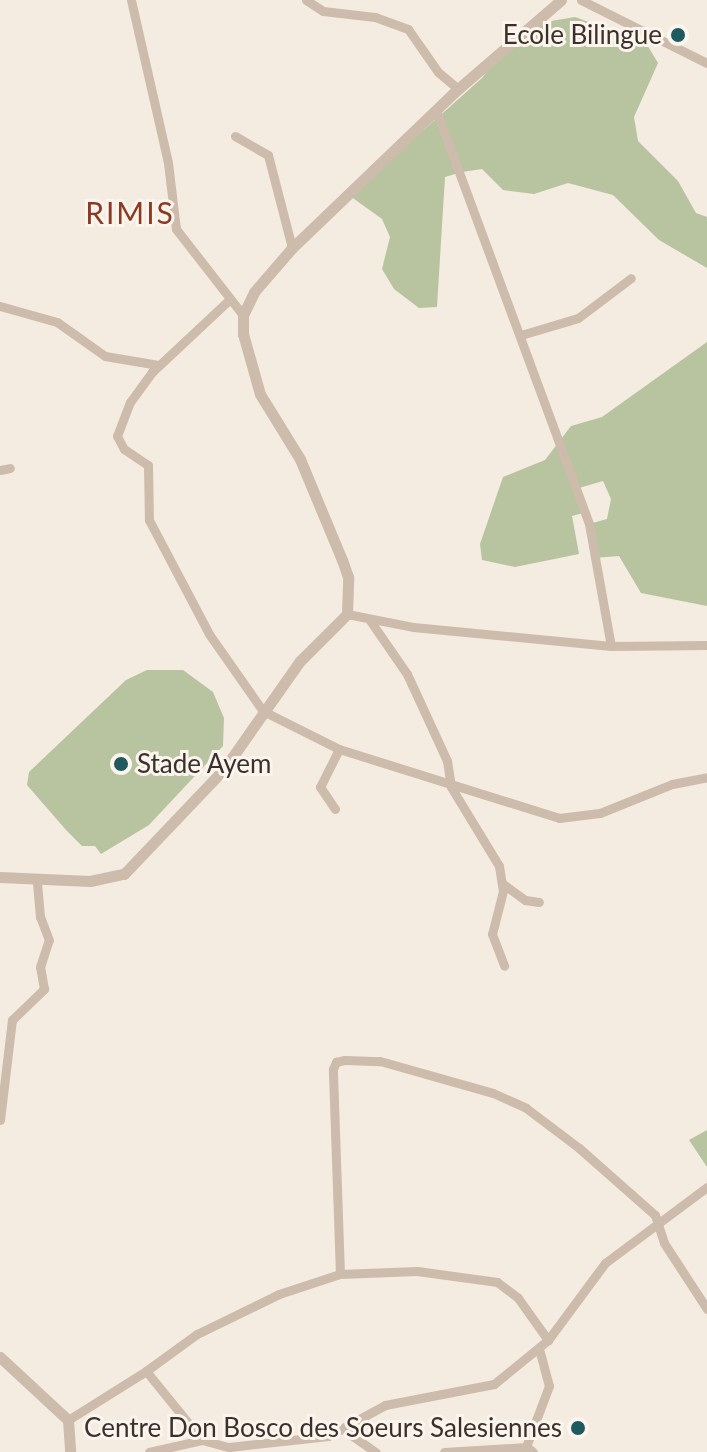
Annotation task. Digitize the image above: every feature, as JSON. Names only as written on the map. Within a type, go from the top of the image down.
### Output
[{"type":"street","points":[[131,0],[168,163],[176,229],[243,315]]},
{"type":"street","points":[[306,0],[323,11],[375,17],[408,29],[438,72],[458,89]]},
{"type":"street","points":[[0,877],[90,881],[124,874],[224,769],[300,661],[347,614],[348,577],[300,459],[260,394],[243,334],[243,315],[254,292],[292,248],[458,89],[561,0]]},
{"type":"street","points":[[581,0],[707,63]]},
{"type":"street","points":[[436,110],[589,524],[611,646]]},
{"type":"street","points":[[235,136],[267,152],[292,248]]},
{"type":"street","points":[[521,335],[578,318],[631,278]]},
{"type":"street","points":[[230,299],[158,365],[130,402],[118,443],[148,465],[149,520],[209,634],[263,711],[339,749],[536,814],[580,818],[707,777]]},
{"type":"street","points":[[0,306],[57,322],[105,356],[158,365]]},
{"type":"street","points":[[347,614],[611,646],[707,645]]},
{"type":"street","points":[[369,619],[407,674],[447,761],[451,787],[499,866],[503,884],[492,934],[504,966]]},
{"type":"street","points":[[335,809],[320,787],[339,749]]},
{"type":"street","points":[[0,1120],[12,1020],[44,989],[40,967],[49,940],[40,917],[37,880]]},
{"type":"street","points":[[503,884],[525,900],[539,902]]},
{"type":"street","points":[[340,1274],[333,1069],[336,1062],[345,1060],[380,1061],[493,1093],[526,1108],[645,1204],[658,1222],[664,1243],[707,1309]]},
{"type":"street","points":[[149,1452],[202,1440],[245,1449],[344,1430],[385,1405],[494,1384],[548,1340],[605,1263],[707,1187]]},
{"type":"street","points":[[68,1420],[146,1371],[197,1334],[266,1300],[340,1274],[417,1271],[497,1282],[518,1298],[548,1340]]},
{"type":"street","points":[[444,1452],[528,1450],[549,1386],[539,1349]]},
{"type":"street","points":[[0,1357],[68,1420],[70,1452]]},
{"type":"street","points":[[146,1371],[202,1440]]},
{"type":"street","points":[[344,1430],[376,1452]]},
{"type":"green space","points":[[575,17],[646,43],[658,63],[634,117],[638,141],[678,181],[696,213],[707,217],[707,268],[659,240],[613,195],[568,183],[534,194],[503,190],[482,169],[445,177],[437,307],[419,308],[394,289],[382,269],[390,237],[382,219],[350,196],[482,78],[502,52],[545,22]]},
{"type":"green space","points":[[707,342],[707,606],[641,593],[619,556],[594,558],[589,524],[607,519],[611,499],[603,481],[579,488],[583,513],[572,516],[579,554],[515,567],[482,560],[480,544],[503,477],[545,460],[571,426],[602,417]]},
{"type":"green space","name":"Stade Ayem","points":[[147,670],[183,670],[213,692],[224,718],[223,746],[149,825],[101,854],[95,846],[82,846],[66,830],[27,785],[29,772],[126,680]]},
{"type":"green space","points":[[707,1130],[707,1167],[689,1140]]},
{"type":"place","name":"Ecole Bilingue","points":[[678,35]]},
{"type":"place","name":"Stade Ayem","points":[[121,764]]},
{"type":"place","name":"Centre Don Bosco des Soeurs Salesiennes","points":[[578,1428]]},
{"type":"district","name":"RIMIS","points":[[130,212]]}]
